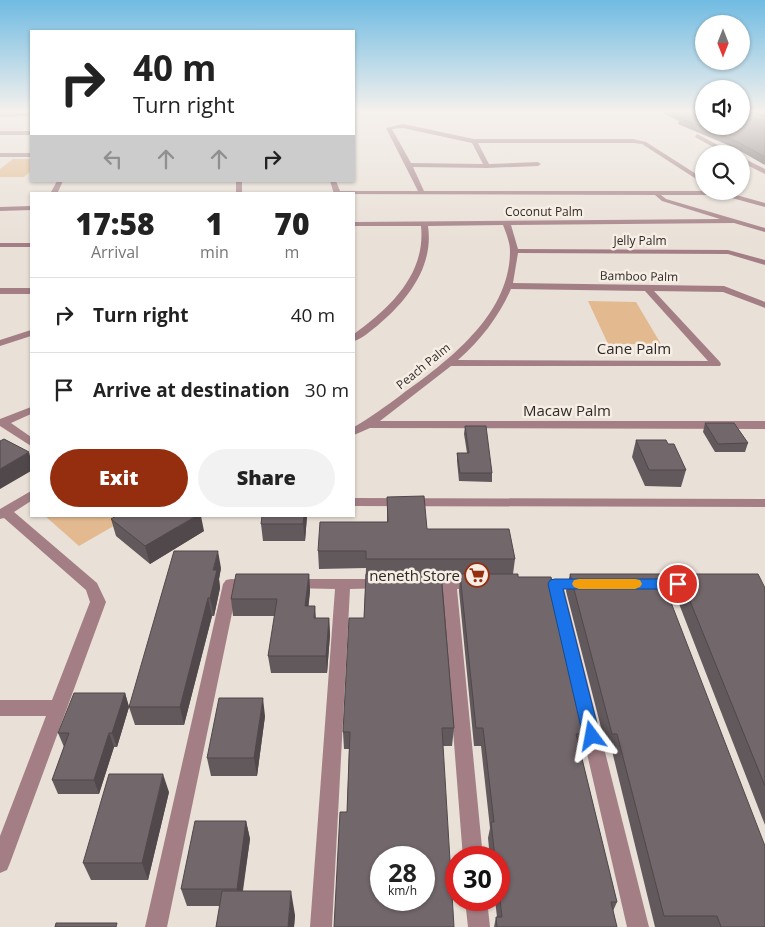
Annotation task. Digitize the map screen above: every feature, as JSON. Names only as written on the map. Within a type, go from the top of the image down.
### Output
[{"type":"street","points":[[404,155],[422,193]]},
{"type":"street","points":[[481,155],[487,166]]},
{"type":"street","points":[[663,155],[695,176]]},
{"type":"street","points":[[409,165],[487,166],[538,164]]},
{"type":"street","points":[[750,164],[765,172]]},
{"type":"street","points":[[355,194],[695,193]]},
{"type":"street","points":[[656,194],[664,200],[765,230]]},
{"type":"street","points":[[748,200],[765,205]]},
{"type":"street","points":[[0,209],[30,208]]},
{"type":"street","name":"Coconut Palm","points":[[355,224],[734,221]]},
{"type":"street","points":[[355,337],[395,303],[409,286],[425,250],[424,222]]},
{"type":"street","name":"Peach Palm","points":[[355,431],[451,363],[482,331],[508,286],[514,251],[506,222]]},
{"type":"street","points":[[0,245],[30,245]]},
{"type":"street","name":"Jelly Palm","points":[[514,251],[728,252],[765,263]]},
{"type":"street","name":"Bamboo Palm","points":[[508,286],[724,289],[765,305]]},
{"type":"street","name":"Cane Palm","points":[[451,363],[716,364],[648,289]]},
{"type":"street","points":[[0,291],[30,291]]},
{"type":"street","points":[[0,343],[30,333]]},
{"type":"street","points":[[1,422],[30,410]]},
{"type":"street","points":[[1,422],[30,441]]},
{"type":"street","name":"Macaw Palm","points":[[368,424],[765,425]]},
{"type":"street","points":[[0,863],[98,602],[92,587],[2,513],[30,496]]},
{"type":"street","points":[[355,502],[765,503]]},
{"type":"street","points":[[156,927],[231,584],[488,584]]},
{"type":"street","points":[[321,927],[343,584]]},
{"type":"street","points":[[449,584],[472,846]]},
{"type":"street","points":[[526,584],[603,584]]},
{"type":"street","points":[[555,584],[638,927]]},
{"type":"street","points":[[632,584],[708,584]]},
{"type":"street","points":[[661,584],[668,602]]},
{"type":"street","points":[[0,708],[59,708]]},
{"type":"street","points":[[477,911],[479,927]]},
{"type":"shaded area","points":[[13,159],[30,159],[30,172],[24,177],[0,177],[0,169]]},
{"type":"shaded area","points":[[588,301],[636,302],[661,344],[608,344]]},
{"type":"shaded area","points":[[46,517],[129,517],[79,546]]},
{"type":"building","points":[[705,423],[734,423],[748,443],[718,444]]},
{"type":"building","points":[[465,426],[486,426],[492,473],[460,473],[457,453],[469,453]]},
{"type":"building","points":[[4,439],[29,452],[0,469],[0,441]]},
{"type":"building","points":[[636,440],[666,440],[668,444],[674,444],[686,470],[649,470]]},
{"type":"building","points":[[424,496],[427,529],[509,529],[515,559],[366,559],[366,551],[318,551],[320,522],[388,522],[387,497]]},
{"type":"building","points":[[114,517],[194,517],[145,546],[111,519]]},
{"type":"building","points":[[262,517],[304,517],[303,524],[261,524]]},
{"type":"building","points":[[174,551],[218,551],[213,570],[217,570],[180,707],[129,707]]},
{"type":"building","points":[[236,574],[309,574],[305,606],[315,606],[314,618],[329,618],[326,656],[268,656],[277,599],[231,599]]},
{"type":"building","points":[[366,574],[441,574],[454,728],[442,728],[449,846],[445,846],[445,911],[453,911],[454,927],[334,927],[340,812],[347,812],[350,732],[343,732],[349,618],[364,618]]},
{"type":"building","points":[[460,574],[518,574],[518,577],[551,577],[589,734],[576,734],[617,902],[611,902],[617,927],[497,927],[496,917],[502,917],[501,911],[510,911],[510,846],[494,846],[491,822],[494,822],[483,728],[476,728]]},
{"type":"building","points":[[570,574],[660,574],[765,846],[765,927],[721,927],[717,916],[664,916],[617,734],[612,734]]},
{"type":"building","points":[[679,574],[758,574],[765,588],[765,786]]},
{"type":"building","points":[[74,693],[125,693],[112,733],[109,733],[94,780],[52,780],[69,733],[58,733]]},
{"type":"building","points":[[219,698],[263,698],[254,758],[207,758]]},
{"type":"building","points":[[109,774],[163,774],[142,863],[83,863]]},
{"type":"building","points":[[195,821],[246,821],[237,889],[181,889]]},
{"type":"building","points":[[222,891],[291,891],[288,927],[216,927]]},
{"type":"building","points":[[56,923],[117,923],[116,927],[55,927]]},
{"type":"slow traffic","points":[[579,584],[635,584]]},
{"type":"place","name":"neneth Store","points":[[477,575]]},
{"type":"route","points":[[592,736],[555,584],[678,584]]}]
